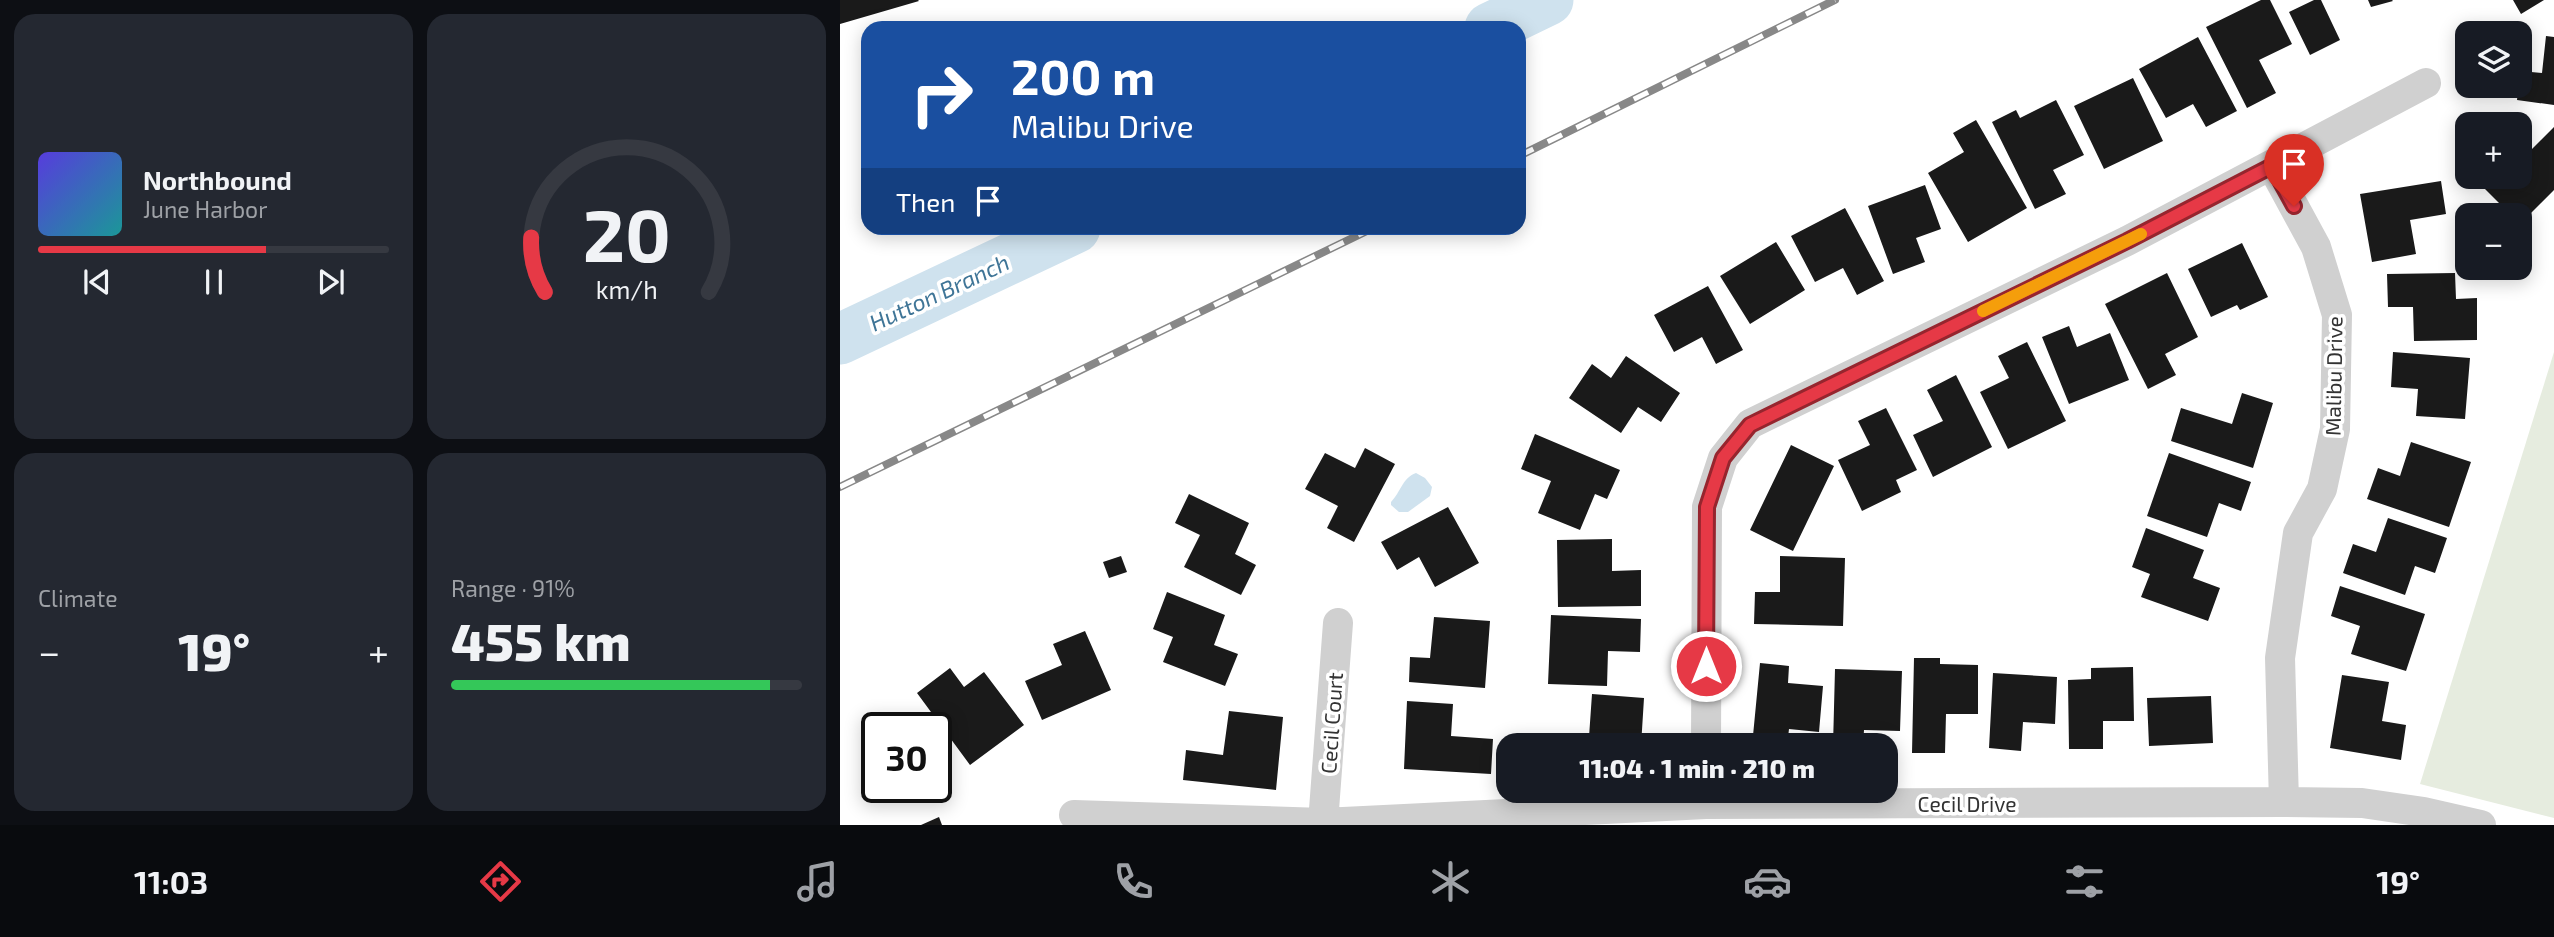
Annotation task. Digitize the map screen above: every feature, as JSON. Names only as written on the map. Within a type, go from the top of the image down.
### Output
[{"type":"street","points":[[1706,733],[1707,507],[1723,458],[1750,425],[2127,241],[2426,83]]},
{"type":"street","name":"Malibu Drive","points":[[2272,166],[2316,247],[2337,315],[2334,429],[2322,489],[2298,534],[2280,658],[2284,802]]},
{"type":"street","name":"Cecil Court","points":[[1324,823],[1338,623]]},
{"type":"street","name":"Cecil Drive","points":[[1898,799],[2362,803],[2424,812],[2481,825]]},
{"type":"street","name":"Cecil Drive","points":[[1074,815],[1324,823],[1618,803]]},
{"type":"shaded area","points":[[2554,352],[2554,818],[2420,784]]},
{"type":"water","points":[[1416,473],[1425,478],[1432,487],[1430,496],[1408,512],[1399,512],[1391,502],[1411,475]]},
{"type":"building","points":[[840,0],[918,0],[919,1],[840,24]]},
{"type":"building","points":[[2261,0],[2270,0],[2292,44],[2259,60],[2276,93],[2247,108],[2206,27]]},
{"type":"building","points":[[2314,0],[2321,0],[2340,40],[2310,55],[2289,12]]},
{"type":"building","points":[[2368,0],[2392,0],[2393,1],[2371,7]]},
{"type":"building","points":[[2513,0],[2544,0],[2521,14]]},
{"type":"building","points":[[2546,36],[2554,37],[2554,105],[2517,100],[2532,98],[2532,72],[2542,73]]},
{"type":"building","points":[[2198,37],[2237,111],[2206,127],[2193,104],[2166,118],[2139,69]]},
{"type":"building","points":[[2133,78],[2163,141],[2104,169],[2074,106]]},
{"type":"building","points":[[2056,100],[2084,155],[2053,170],[2066,194],[2035,209],[1992,122],[2016,110],[2020,118]]},
{"type":"building","points":[[1976,120],[2027,208],[1968,242],[1928,173],[1964,152],[1953,133]]},
{"type":"building","points":[[2554,127],[2554,190],[2532,212],[2532,203],[2499,203],[2485,189],[2532,189],[2532,149]]},
{"type":"building","points":[[2441,181],[2446,214],[2410,220],[2416,254],[2372,262],[2360,194]]},
{"type":"building","points":[[1925,185],[1941,229],[1916,238],[1925,262],[1893,274],[1868,206]]},
{"type":"building","points":[[1845,208],[1884,281],[1857,295],[1843,268],[1815,282],[1791,236]]},
{"type":"building","points":[[1776,242],[1805,290],[1750,324],[1720,276]]},
{"type":"building","points":[[2242,243],[2268,297],[2240,310],[2237,305],[2211,317],[2188,269]]},
{"type":"building","points":[[2167,273],[2198,337],[2165,354],[2176,375],[2148,389],[2105,304]]},
{"type":"building","points":[[2455,273],[2456,299],[2477,298],[2477,340],[2414,341],[2413,307],[2388,307],[2387,274]]},
{"type":"building","points":[[1708,286],[1743,350],[1716,364],[1702,337],[1674,352],[1654,315]]},
{"type":"building","points":[[2069,326],[2077,347],[2110,333],[2129,380],[2069,404],[2042,337]]},
{"type":"building","points":[[2027,342],[2066,421],[2008,449],[1980,392],[2009,378],[1998,356]]},
{"type":"building","points":[[2393,352],[2470,358],[2465,419],[2416,416],[2418,389],[2391,387]]},
{"type":"building","points":[[1626,356],[1680,393],[1661,422],[1638,407],[1621,433],[1569,398],[1592,364],[1611,378]]},
{"type":"building","points":[[1956,375],[1992,447],[1933,477],[1913,435],[1943,421],[1927,390]]},
{"type":"building","points":[[2242,393],[2273,403],[2253,468],[2171,441],[2181,408],[2232,424]]},
{"type":"building","points":[[1886,408],[1917,470],[1896,480],[1901,492],[1862,511],[1838,460],[1870,445],[1858,421]]},
{"type":"building","points":[[1535,434],[1620,470],[1607,499],[1595,494],[1580,530],[1538,513],[1551,481],[1521,469]]},
{"type":"building","points":[[2411,442],[2471,462],[2449,527],[2367,499],[2378,468],[2400,476]]},
{"type":"building","points":[[1791,445],[1834,466],[1793,551],[1750,530]]},
{"type":"building","points":[[1365,448],[1395,464],[1354,542],[1327,528],[1338,506],[1305,489],[1325,453],[1355,468]]},
{"type":"building","points":[[2169,453],[2251,482],[2241,511],[2219,503],[2207,537],[2147,516]]},
{"type":"building","points":[[1189,494],[1249,523],[1235,554],[1256,565],[1241,595],[1184,567],[1200,535],[1175,523]]},
{"type":"building","points":[[1448,507],[1479,563],[1435,587],[1419,557],[1397,570],[1381,542]]},
{"type":"building","points":[[2388,518],[2447,538],[2435,573],[2415,566],[2405,595],[2343,573],[2353,544],[2376,552]]},
{"type":"building","points":[[2146,528],[2204,550],[2193,578],[2220,588],[2208,621],[2141,597],[2150,574],[2132,567]]},
{"type":"building","points":[[1612,539],[1612,571],[1641,570],[1641,606],[1558,607],[1557,540]]},
{"type":"building","points":[[1121,556],[1127,572],[1109,578],[1103,562]]},
{"type":"building","points":[[1780,556],[1845,558],[1843,626],[1754,624],[1755,592],[1780,592]]},
{"type":"building","points":[[2340,586],[2425,614],[2406,671],[2351,654],[2360,626],[2331,616]]},
{"type":"building","points":[[1167,592],[1225,615],[1214,645],[1238,654],[1225,686],[1163,662],[1173,637],[1153,629]]},
{"type":"building","points":[[1551,615],[1641,619],[1640,652],[1608,651],[1607,686],[1548,684]]},
{"type":"building","points":[[1434,617],[1490,621],[1485,688],[1409,682],[1410,657],[1430,658]]},
{"type":"building","points":[[1085,631],[1111,690],[1042,720],[1025,681],[1062,665],[1053,644]]},
{"type":"building","points":[[1914,658],[1940,658],[1940,664],[1978,665],[1978,714],[1946,714],[1945,753],[1912,753]]},
{"type":"building","points":[[1760,663],[1789,666],[1788,683],[1823,686],[1819,732],[1789,729],[1789,733],[1753,733]]},
{"type":"building","points":[[2133,667],[2134,721],[2103,721],[2103,749],[2069,749],[2068,680],[2091,679],[2091,668]]},
{"type":"building","points":[[950,668],[964,687],[984,672],[1024,725],[970,765],[952,741],[952,712],[931,712],[917,693]]},
{"type":"building","points":[[1835,669],[1902,671],[1900,731],[1833,733]]},
{"type":"building","points":[[1993,673],[2057,677],[2055,724],[2023,722],[2021,751],[1989,748]]},
{"type":"building","points":[[2342,675],[2389,682],[2382,721],[2406,725],[2401,760],[2330,748]]},
{"type":"building","points":[[1592,694],[1644,698],[1642,733],[1589,733]]},
{"type":"building","points":[[2211,696],[2213,743],[2149,746],[2147,698]]},
{"type":"building","points":[[1407,701],[1453,704],[1451,736],[1493,739],[1491,774],[1404,769]]},
{"type":"building","points":[[1229,711],[1283,717],[1276,790],[1183,780],[1186,750],[1223,755]]},
{"type":"building","points":[[939,817],[942,825],[921,825]]},
{"type":"waterway","name":"Hutton Branch","points":[[1504,21],[1548,0]]},
{"type":"waterway","name":"Hutton Branch","points":[[840,339],[1060,235]]},
{"type":"railway","points":[[1526,153],[1835,0]]},
{"type":"railway","points":[[840,487],[1359,235]]},
{"type":"slow traffic","points":[[1983,311],[2141,234]]},
{"type":"route","points":[[1706,666],[1707,507],[1723,458],[1750,425],[2127,241],[2272,166],[2294,206]]}]
